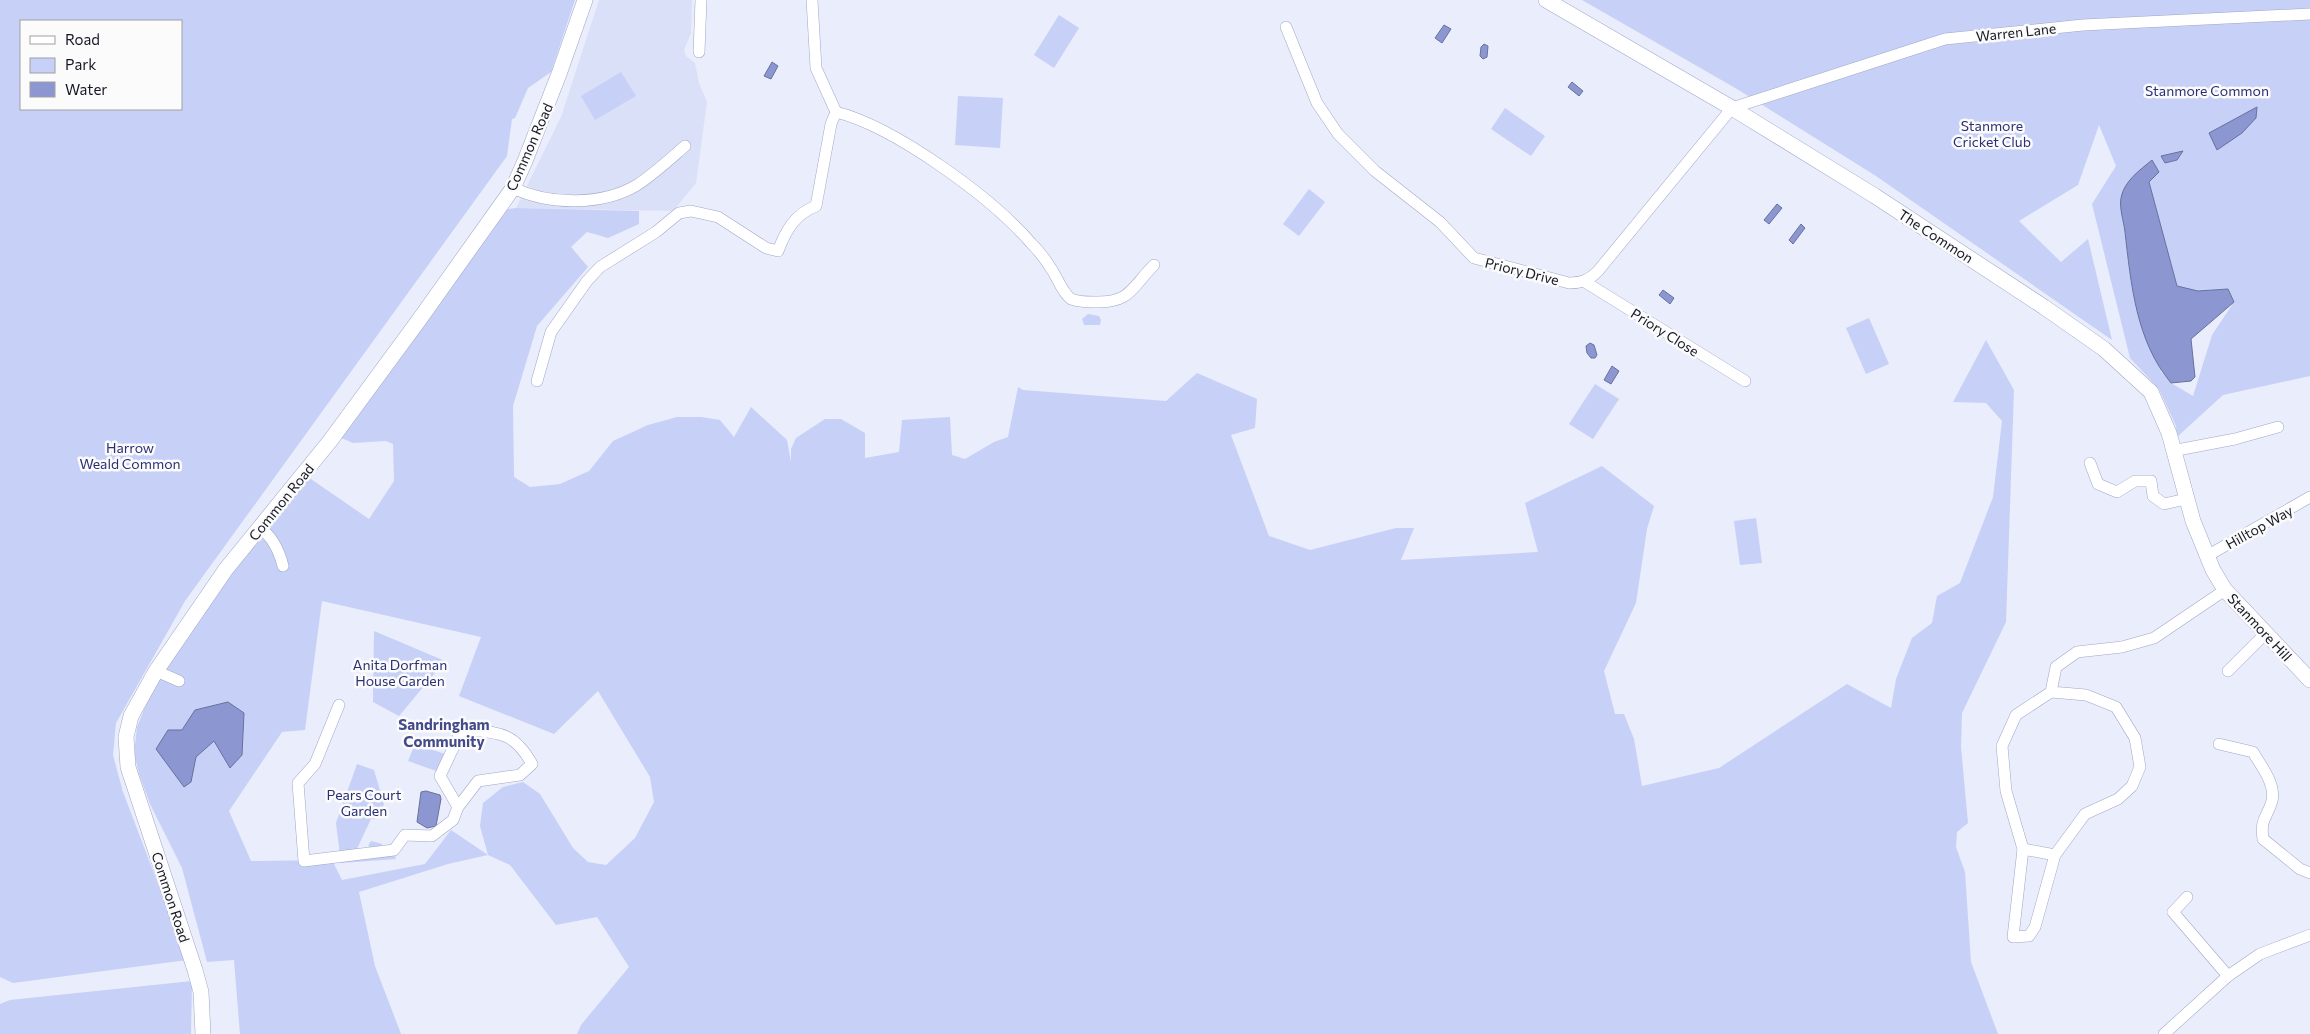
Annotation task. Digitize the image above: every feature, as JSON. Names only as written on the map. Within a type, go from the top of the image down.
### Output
[{"type":"main road","name":"Common Road","points":[[203,1034],[201,992],[197,977],[128,767],[126,737],[130,716],[156,671],[210,592],[330,441],[419,320],[512,188],[525,162],[556,82],[584,0]]},
{"type":"main road","name":"The Common","points":[[1546,0],[1732,108],[1918,224],[2104,349],[2152,392],[2168,433],[2186,499],[2206,556],[2213,570]]},
{"type":"main road","name":"Stanmore Hill","points":[[2213,570],[2225,590],[2265,634],[2308,671]]},
{"type":"street","points":[[698,52],[701,0]]},
{"type":"street","points":[[538,381],[551,332],[587,281],[600,267],[656,232],[679,213],[691,212],[718,217],[766,248],[778,251],[783,238],[794,220],[805,210],[816,206],[831,124],[836,112],[816,68],[812,0]]},
{"type":"street","name":"Warren Lane","points":[[1732,108],[1901,51],[1945,39],[2083,25],[2310,14]]},
{"type":"street","name":"Priory Drive","points":[[1286,27],[1317,103],[1338,134],[1375,171],[1440,222],[1467,252],[1486,262],[1569,283],[1585,282]]},
{"type":"street","points":[[1585,282],[1598,271],[1732,108]]},
{"type":"street","points":[[836,112],[854,116],[880,129],[947,172],[981,197],[1008,219],[1032,243],[1071,299],[1107,303],[1122,299],[1154,265]]},
{"type":"street","points":[[512,188],[529,194],[577,201],[609,195],[635,186],[685,146]]},
{"type":"street","name":"Priory Close","points":[[1585,282],[1745,381]]},
{"type":"street","points":[[2172,451],[2235,439],[2278,427]]},
{"type":"street","points":[[2090,463],[2098,484],[2117,492],[2135,481],[2152,481],[2154,496],[2164,504],[2186,499]]},
{"type":"street","name":"Hilltop Way","points":[[2206,556],[2310,497]]},
{"type":"street","points":[[260,528],[274,542],[283,566]]},
{"type":"street","points":[[2052,692],[2056,667],[2077,652],[2122,647],[2154,638],[2225,590]]},
{"type":"street","points":[[2228,670],[2265,634]]},
{"type":"street","points":[[156,671],[179,681]]},
{"type":"street","points":[[2052,692],[2086,695],[2116,706],[2135,738],[2140,767],[2132,786],[2118,800],[2086,814],[2055,855],[2035,927],[2029,936],[2013,937],[2023,850],[2006,791],[2002,746],[2016,715],[2052,692]]},
{"type":"street","points":[[339,705],[315,764],[298,783],[304,861],[394,850],[405,835],[432,836],[453,820],[458,808],[478,781],[520,775],[532,764],[523,748],[509,736],[462,729],[440,776],[458,808]]},
{"type":"street","points":[[2219,744],[2253,752],[2269,779],[2272,799],[2261,825],[2263,839],[2300,869],[2310,873]]},
{"type":"street","points":[[2023,850],[2055,855]]},
{"type":"street","points":[[2187,898],[2174,912],[2228,976]]},
{"type":"street","points":[[2164,1034],[2228,976],[2260,954],[2310,935]]},
{"type":"shaded area","points":[[599,0],[692,0],[691,33],[684,50],[686,56],[695,63],[699,83],[707,102],[696,183],[673,211],[516,208],[561,117]]},
{"type":"green space","name":"Harrow Weald Common","points":[[0,0],[575,0],[551,72],[528,88],[515,118],[512,119],[507,156],[185,601],[116,723],[113,755],[123,792],[187,960],[13,983],[0,977]]},
{"type":"green space","points":[[1582,0],[2310,0],[2310,376],[2223,395],[2177,437],[2176,426],[2159,389],[2130,358],[2092,204],[2116,166],[2099,125],[2078,185],[2019,221],[2061,262],[2088,239],[2112,340],[1876,176],[1737,89]],"holes":[[[2153,161],[2149,182],[2177,286],[2198,291],[2228,289],[2234,302],[2212,335],[2193,396],[2171,383],[2161,372],[2121,198],[2128,182]]]},
{"type":"green space","points":[[1059,15],[1079,28],[1054,68],[1034,55]]},
{"type":"green space","points":[[621,72],[636,96],[595,120],[581,96]]},
{"type":"green space","points":[[958,96],[1003,98],[1000,148],[955,145]]},
{"type":"green space","points":[[1505,108],[1545,136],[1531,156],[1491,129]]},
{"type":"green space","points":[[1309,189],[1325,202],[1299,236],[1283,224]]},
{"type":"green space","points":[[507,209],[639,211],[639,224],[608,238],[587,232],[571,247],[588,267],[537,326],[513,406],[514,477],[530,487],[560,484],[589,471],[613,441],[648,425],[677,417],[701,417],[720,420],[734,437],[751,407],[787,440],[791,462],[791,449],[796,438],[825,419],[841,419],[865,433],[865,458],[899,452],[902,420],[950,417],[952,455],[965,459],[994,442],[1008,437],[1018,387],[1023,390],[1166,401],[1197,373],[1257,399],[1255,428],[1231,435],[1269,536],[1310,550],[1396,528],[1414,528],[1401,560],[1538,552],[1525,503],[1602,466],[1654,506],[1647,529],[1636,603],[1604,671],[1615,714],[1624,714],[1634,739],[1642,786],[1719,768],[1847,684],[1891,708],[1896,679],[1912,638],[1932,623],[1937,596],[1960,583],[1993,497],[2002,421],[1986,403],[1953,402],[1986,340],[2014,390],[2006,622],[1962,713],[1961,747],[1968,823],[1957,832],[1956,847],[1965,872],[1971,962],[1998,1034],[577,1034],[581,1025],[629,967],[597,917],[556,925],[510,865],[488,855],[448,864],[359,892],[375,966],[401,1034],[240,1034],[234,960],[207,962],[182,868],[150,804],[139,774],[134,753],[137,727],[148,700],[189,626],[308,477],[369,519],[394,481],[393,444],[386,441],[353,443],[339,437],[404,352]],"holes":[[[322,601],[481,637],[459,696],[554,734],[598,691],[650,777],[654,802],[635,838],[606,865],[588,862],[573,848],[540,794],[523,782],[503,787],[483,803],[480,826],[488,855],[451,830],[425,864],[342,880],[332,860],[251,861],[229,811],[282,732],[305,730]]]},
{"type":"green space","points":[[1088,314],[1099,316],[1101,320],[1100,325],[1084,325],[1082,319]]},
{"type":"green space","points":[[1869,318],[1889,364],[1866,374],[1846,328]]},
{"type":"green space","points":[[1595,384],[1619,399],[1593,439],[1569,424]]},
{"type":"green space","points":[[1756,518],[1762,563],[1740,565],[1734,521]]},
{"type":"green space","name":"Anita Dorfman House Garden","points":[[374,631],[445,661],[399,716],[373,702]]},
{"type":"green space","points":[[415,744],[445,754],[439,772],[408,761]]},
{"type":"green space","name":"Pears Court Garden","points":[[357,764],[374,770],[384,804],[378,818],[371,819],[355,853],[378,851],[368,846],[371,841],[382,844],[380,851],[394,850],[396,859],[341,863],[336,823]]},
{"type":"green space","points":[[192,981],[191,1034],[0,1034],[0,1004],[10,1000]]},
{"type":"water","points":[[1444,25],[1451,29],[1442,43],[1435,38]]},
{"type":"water","points":[[1484,44],[1488,46],[1487,57],[1483,59],[1480,56],[1481,47]]},
{"type":"water","points":[[772,62],[778,66],[771,79],[764,76]]},
{"type":"water","points":[[1572,82],[1583,91],[1579,96],[1568,87]]},
{"type":"water","points":[[2257,107],[2256,118],[2242,133],[2217,150],[2209,133]]},
{"type":"water","points":[[2183,151],[2177,160],[2165,163],[2161,156]]},
{"type":"water","points":[[2152,160],[2159,172],[2149,182],[2177,286],[2198,291],[2228,289],[2234,302],[2191,339],[2195,377],[2191,381],[2171,383],[2159,367],[2143,330],[2133,292],[2121,211],[2121,198],[2129,181]]},
{"type":"water","points":[[1777,204],[1782,208],[1769,224],[1764,220]]},
{"type":"water","points":[[1801,224],[1805,228],[1793,244],[1789,240]]},
{"type":"water","points":[[1663,290],[1674,298],[1670,304],[1659,295]]},
{"type":"water","points":[[1590,343],[1594,345],[1597,355],[1595,358],[1591,358],[1587,353],[1586,346]]},
{"type":"water","points":[[1612,366],[1619,371],[1611,384],[1604,380]]},
{"type":"water","points":[[228,702],[244,713],[242,755],[230,768],[214,741],[196,757],[191,782],[184,787],[156,749],[168,730],[182,730],[195,710]]},
{"type":"water","points":[[426,791],[440,795],[441,799],[436,826],[427,828],[417,822],[421,792]]},
{"type":"district","name":"Sandringham Community","points":[[444,732]]},
{"type":"park label","name":"Stanmore Common","points":[[2207,90]]},
{"type":"park label","name":"Stanmore Cricket Club","points":[[1992,134]]}]
